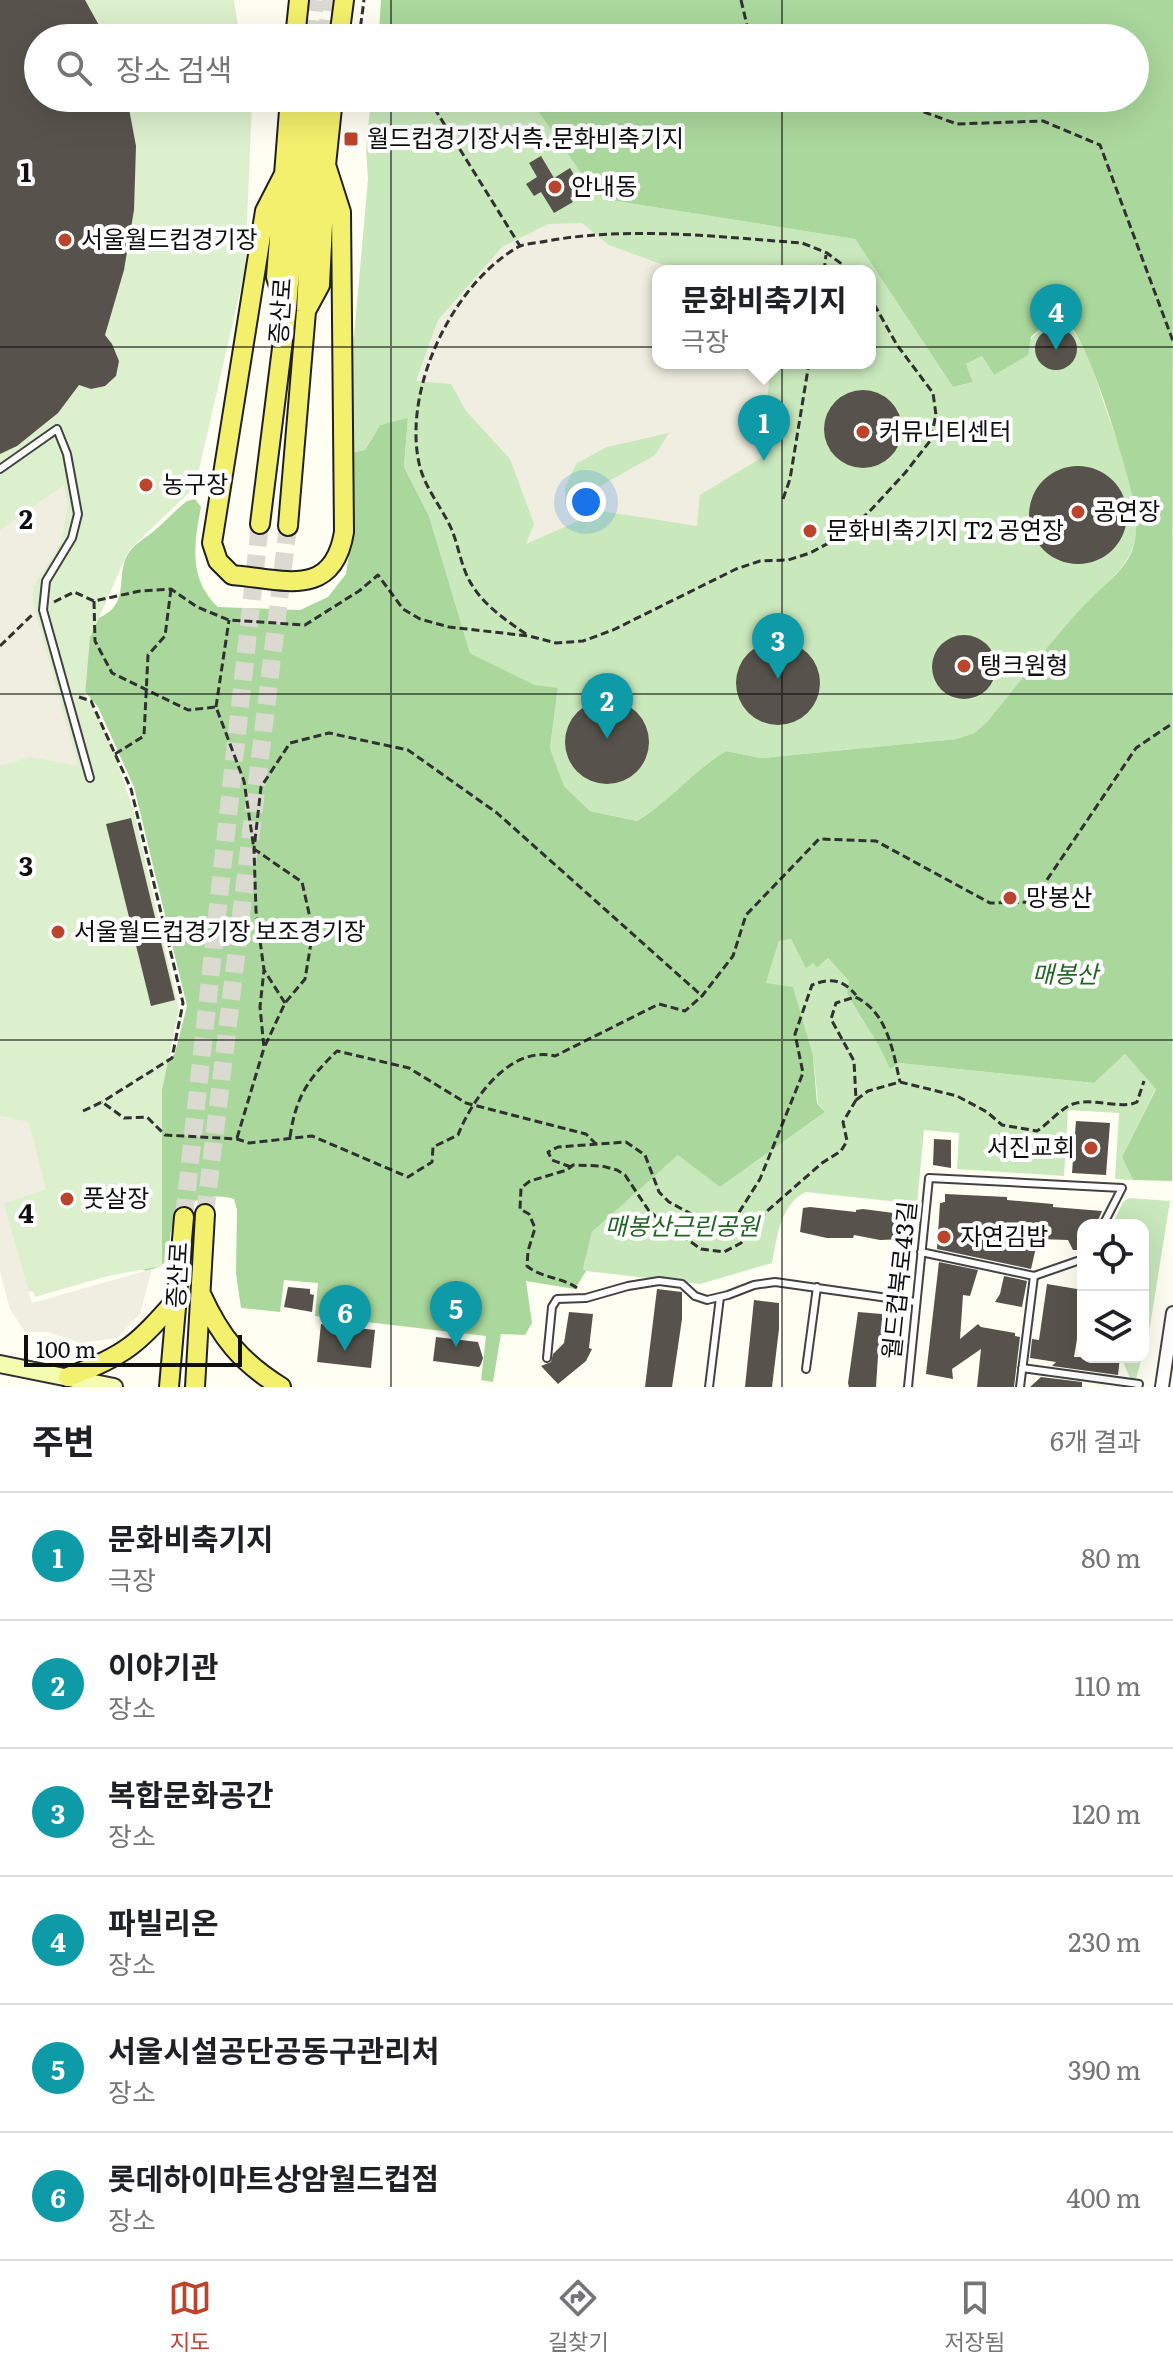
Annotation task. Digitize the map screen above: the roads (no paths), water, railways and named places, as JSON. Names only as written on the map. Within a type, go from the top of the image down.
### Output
[{"type":"main road","points":[[296,24],[299,0]]},
{"type":"main road","points":[[341,24],[344,0]]},
{"type":"main road","points":[[287,308],[276,277],[289,112]]},
{"type":"main road","name":"증산로","points":[[260,524],[287,308],[303,112]]},
{"type":"main road","name":"증산로","points":[[288,526],[319,112]]},
{"type":"main road","points":[[306,311],[320,285],[332,112]]},
{"type":"main road","points":[[283,176],[265,211],[212,543],[218,561],[232,575],[308,582],[325,574],[341,551],[344,532],[341,212],[326,165]]},
{"type":"main road","name":"증산로","points":[[195,1387],[205,1214]]},
{"type":"main road","name":"증산로","points":[[169,1387],[184,1217]]},
{"type":"main road","points":[[201,1294],[209,1311],[245,1362],[281,1387]]},
{"type":"main road","points":[[68,1377],[106,1363],[129,1350],[178,1298]]},
{"type":"main road","points":[[0,1364],[114,1387]]},
{"type":"street","points":[[1162,1387],[1173,1315]]},
{"type":"lane","points":[[0,469],[57,429],[67,454],[78,514],[72,538],[46,581],[43,607],[90,778]]},
{"type":"lane","name":"월드컵북로43길","points":[[908,1387],[929,1178],[1122,1188],[1106,1219]]},
{"type":"lane","points":[[921,1252],[1034,1276],[1077,1261]]},
{"type":"lane","points":[[1020,1387],[1034,1276]]},
{"type":"lane","points":[[547,1358],[552,1307],[557,1299],[584,1297],[659,1281],[682,1284],[695,1296],[707,1300],[754,1285],[775,1282],[916,1302]]},
{"type":"lane","points":[[806,1369],[817,1287]]},
{"type":"lane","points":[[709,1387],[720,1297]]},
{"type":"lane","points":[[1022,1368],[1139,1384],[1138,1387]]},
{"type":"tunnel","points":[[312,24],[315,0]]},
{"type":"tunnel","points":[[328,24],[331,0]]},
{"type":"tunnel","points":[[184,1217],[260,524]]},
{"type":"tunnel","points":[[205,1214],[288,526]]},
{"type":"place","name":"월드컵경기장서측.문화비축기지","points":[[351,139]]},
{"type":"place","name":"안내동","points":[[555,187]]},
{"type":"place","name":"서울월드컵경기장","points":[[65,240]]},
{"type":"place","name":"파빌리온","points":[[1056,350]]},
{"type":"place","name":"커뮤니티센터","points":[[863,432]]},
{"type":"place","name":"문화비축기지","points":[[764,461]]},
{"type":"place","name":"농구장","points":[[146,485]]},
{"type":"place","name":"공연장","points":[[1078,512]]},
{"type":"place","name":"문화비축기지 T2 공연장","points":[[810,531]]},
{"type":"place","name":"탱크원형","points":[[964,666]]},
{"type":"place","name":"복합문화공간","points":[[778,679]]},
{"type":"place","name":"이야기관","points":[[607,739]]},
{"type":"place","name":"망봉산","points":[[1010,898]]},
{"type":"place","name":"서울월드컵경기장 보조경기장","points":[[58,932]]},
{"type":"place","name":"서진교회","points":[[1091,1148]]},
{"type":"place","name":"풋살장","points":[[67,1199]]},
{"type":"place","name":"자연김밥","points":[[944,1237]]},
{"type":"place","name":"서울시설공단공동구관리처","points":[[456,1347]]},
{"type":"place","name":"롯데하이마트상암월드컵점","points":[[345,1351]]},
{"type":"park label","name":"매봉산","points":[[1065,975]]},
{"type":"park label","name":"매봉산근린공원","points":[[682,1227]]}]
